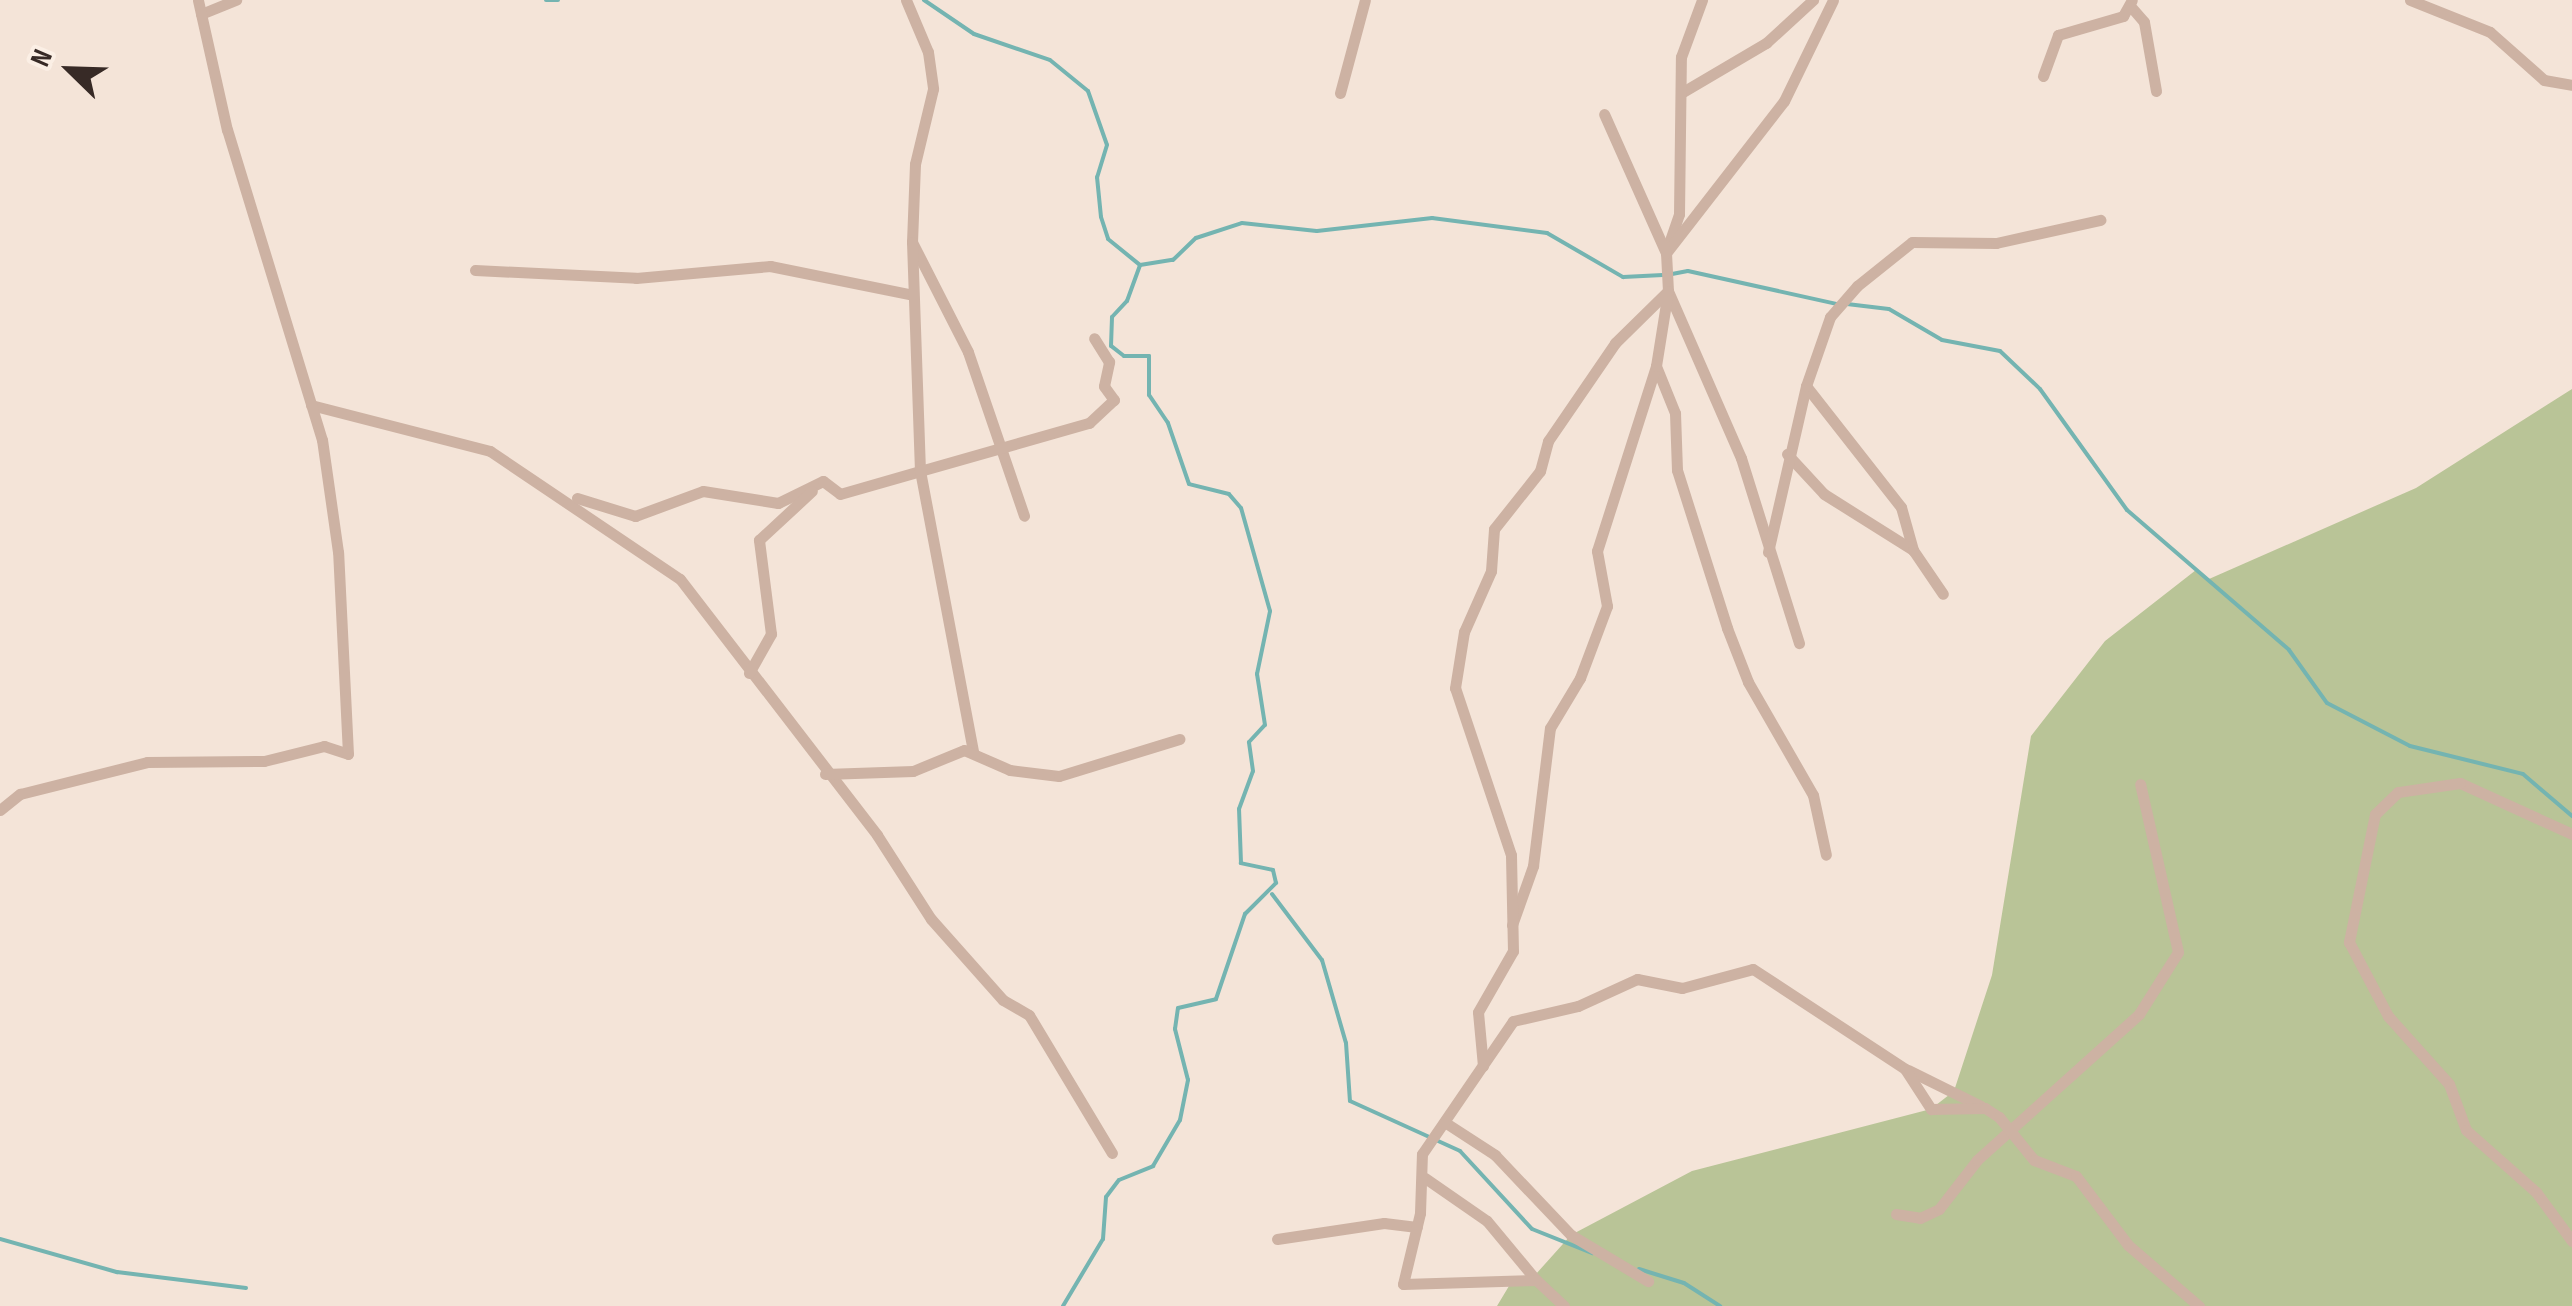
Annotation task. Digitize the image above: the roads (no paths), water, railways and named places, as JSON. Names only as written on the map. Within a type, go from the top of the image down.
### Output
[{"type":"street","points":[[0,810],[20,794],[147,762],[264,761],[324,746],[348,754],[338,552],[311,405],[198,0]]},
{"type":"street","points":[[201,14],[236,0]]},
{"type":"street","points":[[906,0],[928,52],[933,89],[915,164],[909,294],[917,322],[920,471],[973,751]]},
{"type":"street","points":[[1340,92],[1365,0]]},
{"type":"street","points":[[1666,252],[1679,214],[1681,56],[1702,0]]},
{"type":"street","points":[[1680,93],[1766,42],[1813,0]]},
{"type":"street","points":[[1666,252],[1774,116],[1832,0]]},
{"type":"street","points":[[2410,0],[2490,32],[2544,80],[2572,85]]},
{"type":"street","points":[[2043,76],[2058,35],[2132,4],[2144,22],[2156,92]]},
{"type":"street","points":[[1512,926],[1533,866],[1550,728],[1607,606],[1597,551],[1656,366],[1668,291],[1666,252],[1604,114]]},
{"type":"street","points":[[1768,552],[1788,454],[1830,317],[1912,242],[1996,243],[2100,220]]},
{"type":"street","points":[[912,242],[968,352],[1024,516]]},
{"type":"street","points":[[475,270],[636,278],[770,266],[909,294]]},
{"type":"street","points":[[1668,291],[1741,458],[1798,643]]},
{"type":"street","points":[[1483,1066],[1478,1012],[1513,950],[1511,855],[1456,688],[1464,632],[1491,572],[1494,529],[1540,471],[1548,441],[1616,342],[1668,291]]},
{"type":"street","points":[[823,481],[840,494],[984,458],[1002,446],[1057,437],[1089,423],[1114,400],[1104,386],[1110,362],[1094,338]]},
{"type":"street","points":[[1656,366],[1675,413],[1678,470],[1727,628],[1748,682],[1813,794],[1826,855]]},
{"type":"street","points":[[1806,386],[1901,507],[1913,550],[1943,594]]},
{"type":"street","points":[[311,405],[490,451],[564,494],[680,579],[931,919],[1003,1000],[1029,1016],[1112,1153]]},
{"type":"street","points":[[1788,454],[1824,494],[1913,550]]},
{"type":"street","points":[[564,494],[635,516],[703,491],[778,503],[823,481]]},
{"type":"street","points":[[749,673],[771,634],[759,540],[823,481]]},
{"type":"street","points":[[825,774],[913,771],[973,751],[1004,768],[1035,767],[1054,776],[1179,739]]},
{"type":"street","points":[[1896,1214],[1920,1218],[1939,1209],[2012,1130],[2139,1014],[2178,952],[2140,784]]},
{"type":"street","points":[[2572,834],[2460,784],[2398,792],[2375,814],[2349,942],[2388,1016],[2449,1084],[2466,1130],[2536,1192],[2572,1241]]},
{"type":"street","points":[[1536,1280],[1402,1284],[1426,1178],[1422,1154],[1514,1021],[1532,1012],[1578,1006],[1636,979],[1682,988],[1753,969],[1904,1069],[1985,1108],[2012,1130],[2034,1160],[2076,1176],[2128,1245],[2200,1306]]},
{"type":"street","points":[[1904,1069],[1931,1109],[1985,1108]]},
{"type":"street","points":[[1446,1124],[1494,1156],[1571,1235],[1648,1281]]},
{"type":"street","points":[[1426,1178],[1487,1221],[1536,1280],[1564,1306]]},
{"type":"street","points":[[1277,1238],[1384,1223],[1417,1226]]},
{"type":"waterway","points":[[546,0],[558,0]]},
{"type":"waterway","points":[[924,0],[974,34],[1050,60],[1088,91],[1107,145],[1097,177],[1101,217],[1108,239],[1140,265],[1173,260],[1196,238],[1242,223],[1317,231],[1432,218],[1547,233],[1623,277],[1663,275]]},
{"type":"waterway","points":[[1063,1306],[1103,1239],[1106,1197],[1119,1180],[1153,1166],[1180,1120],[1188,1080],[1175,1029],[1178,1008],[1216,999],[1245,914],[1276,883],[1273,870],[1241,863],[1239,809],[1253,771],[1249,742],[1265,725],[1257,674],[1270,611],[1241,508],[1229,494],[1189,484],[1168,423],[1149,395],[1149,356],[1124,356],[1111,346],[1112,317],[1127,301],[1140,265]]},
{"type":"waterway","points":[[1672,274],[1688,271],[1837,304]]},
{"type":"waterway","points":[[1847,304],[1889,309],[1942,340],[2000,351],[2040,389],[2127,510],[2289,650],[2327,703],[2410,746],[2523,774],[2572,816]]},
{"type":"waterway","points":[[1272,894],[1322,960],[1346,1043],[1350,1101],[1460,1151],[1532,1229],[1592,1253]]},
{"type":"waterway","points":[[0,1239],[117,1272],[246,1288]]},
{"type":"waterway","points":[[1639,1269],[1684,1283],[1720,1306]]}]
